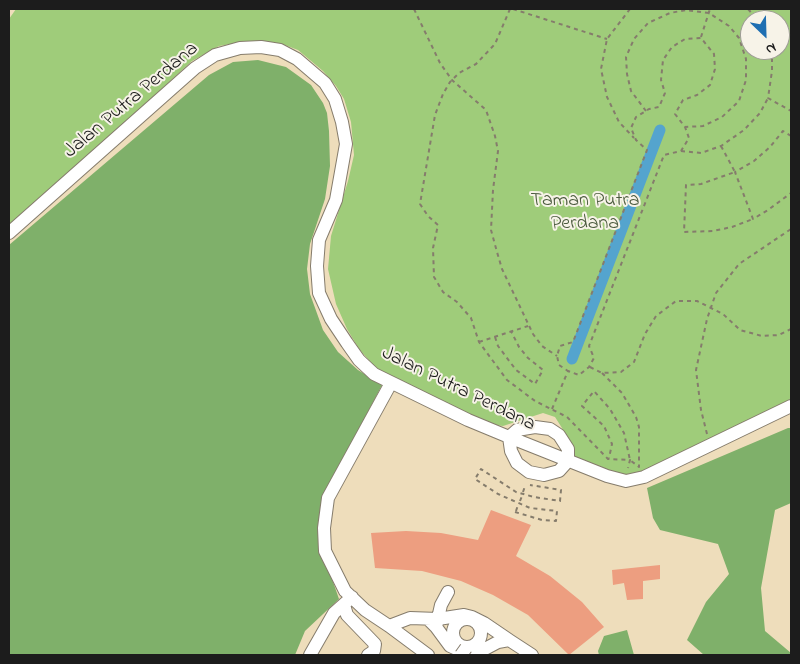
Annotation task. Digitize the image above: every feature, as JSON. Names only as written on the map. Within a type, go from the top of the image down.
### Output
[{"type":"street","name":"Jalan Putra Perdana","points":[[9,233],[195,68],[215,55],[240,48],[261,47],[280,50],[297,58],[325,84],[335,99],[342,122],[346,144],[336,200],[319,240],[317,266],[319,293],[331,319],[359,360],[374,374],[509,437],[607,476],[626,480],[644,477],[791,406]]},
{"type":"street","points":[[368,655],[374,650],[375,644],[347,616],[348,601],[345,591],[325,551],[324,528],[328,498],[391,383]]},
{"type":"street","points":[[535,427],[550,429],[559,435],[568,448],[568,461],[559,471],[552,473],[544,475],[529,472],[517,463],[511,451],[509,437],[517,430],[535,427]]},
{"type":"street","points":[[434,622],[448,592]]},
{"type":"street","points":[[348,601],[389,626],[428,655]]},
{"type":"street","points":[[310,655],[334,613],[348,601]]},
{"type":"street","points":[[389,626],[410,618],[434,622],[464,615],[472,617],[532,655]]},
{"type":"street","points":[[434,622],[450,646],[460,651],[481,651],[498,642],[509,640]]},
{"type":"path","points":[[414,9],[440,63],[452,80],[486,110],[498,151],[493,190],[491,230],[502,269],[528,326],[542,346],[557,356]]},
{"type":"path","points":[[589,366],[602,373],[622,393],[636,417],[639,427],[639,467],[630,460],[608,459],[567,417],[535,400],[507,380],[479,342],[471,318],[457,302],[443,292],[434,277],[434,248],[438,225],[428,216],[420,204],[435,115],[443,94],[459,73],[476,64],[495,44],[512,9],[607,39]]},
{"type":"path","points":[[630,9],[607,39],[601,69],[607,97],[619,122],[647,150],[573,342],[560,346],[557,356],[559,365],[578,375],[589,366],[594,358],[588,346],[664,154],[681,151],[701,153],[721,146],[744,130],[760,113],[768,98],[772,60]]},
{"type":"path","points":[[701,38],[710,9]]},
{"type":"path","points":[[646,111],[631,91],[627,74],[626,57],[634,39],[648,23],[670,12],[686,10],[709,13],[729,26],[739,38],[746,59],[746,80],[739,101],[722,117],[703,126],[685,126]]},
{"type":"path","points":[[636,140],[631,128],[636,117],[646,111],[659,107],[665,93],[661,80],[663,60],[672,47],[685,39],[701,38]]},
{"type":"path","points":[[681,151],[689,138],[685,126],[675,114],[683,100],[697,95],[710,85],[715,69],[714,54],[701,38]]},
{"type":"path","points":[[768,98],[791,111]]},
{"type":"path","points":[[791,136],[784,130],[770,147],[754,161],[735,172],[701,184],[686,185],[684,232],[713,231],[732,227],[753,219],[791,193]]},
{"type":"path","points":[[721,146],[735,172],[753,219]]},
{"type":"path","points":[[710,445],[701,410],[696,370],[699,348],[716,292],[738,264],[791,229]]},
{"type":"path","points":[[602,373],[621,372],[634,362],[645,334],[656,316],[676,301],[697,301],[723,314],[740,330],[762,336],[780,335],[791,329]]},
{"type":"path","points":[[479,342],[528,326]]},
{"type":"path","points":[[495,337],[498,346],[516,370],[535,384],[543,370],[528,358],[519,347],[511,331]]},
{"type":"path","points":[[552,409],[568,371]]},
{"type":"path","points":[[608,459],[612,444],[604,426],[582,406],[594,391],[610,409],[624,433],[630,460],[626,480]]},
{"type":"path","points":[[518,505],[516,512],[542,520],[556,521],[557,511],[530,508],[498,494],[474,479],[481,469],[516,492],[560,501],[561,490],[525,485],[523,492]]},
{"type":"path","points":[[520,501],[522,496]]},
{"type":"green space","name":"Taman Putra Perdana","points":[[16,9],[791,9],[791,403],[656,469],[622,475],[580,463],[573,455],[562,428],[555,417],[543,413],[503,426],[487,424],[392,378],[374,366],[359,349],[347,329],[336,304],[328,269],[331,236],[354,155],[351,122],[344,99],[323,71],[298,50],[282,44],[248,41],[219,46],[192,61],[9,229],[9,19]]},
{"type":"green space","points":[[258,60],[286,67],[311,85],[327,113],[330,166],[325,199],[310,244],[307,269],[310,294],[323,330],[338,352],[358,370],[382,385],[326,492],[323,553],[339,599],[305,631],[295,655],[9,655],[9,245],[209,75],[233,62]]},
{"type":"green space","points":[[791,428],[791,503],[775,510],[761,588],[765,631],[791,655],[704,655],[687,640],[706,602],[729,574],[718,544],[660,530],[653,518],[647,488]]},
{"type":"green space","points":[[627,630],[634,655],[599,655],[598,651],[604,636]]},
{"type":"building","points":[[491,510],[531,525],[516,556],[550,576],[582,602],[604,627],[569,655],[528,615],[493,595],[461,581],[422,571],[375,568],[371,533],[406,531],[441,533],[478,540]]},
{"type":"building","points":[[660,565],[660,579],[643,581],[643,599],[627,600],[624,583],[613,585],[612,570]]},
{"type":"waterway","points":[[572,359],[660,130]]}]
